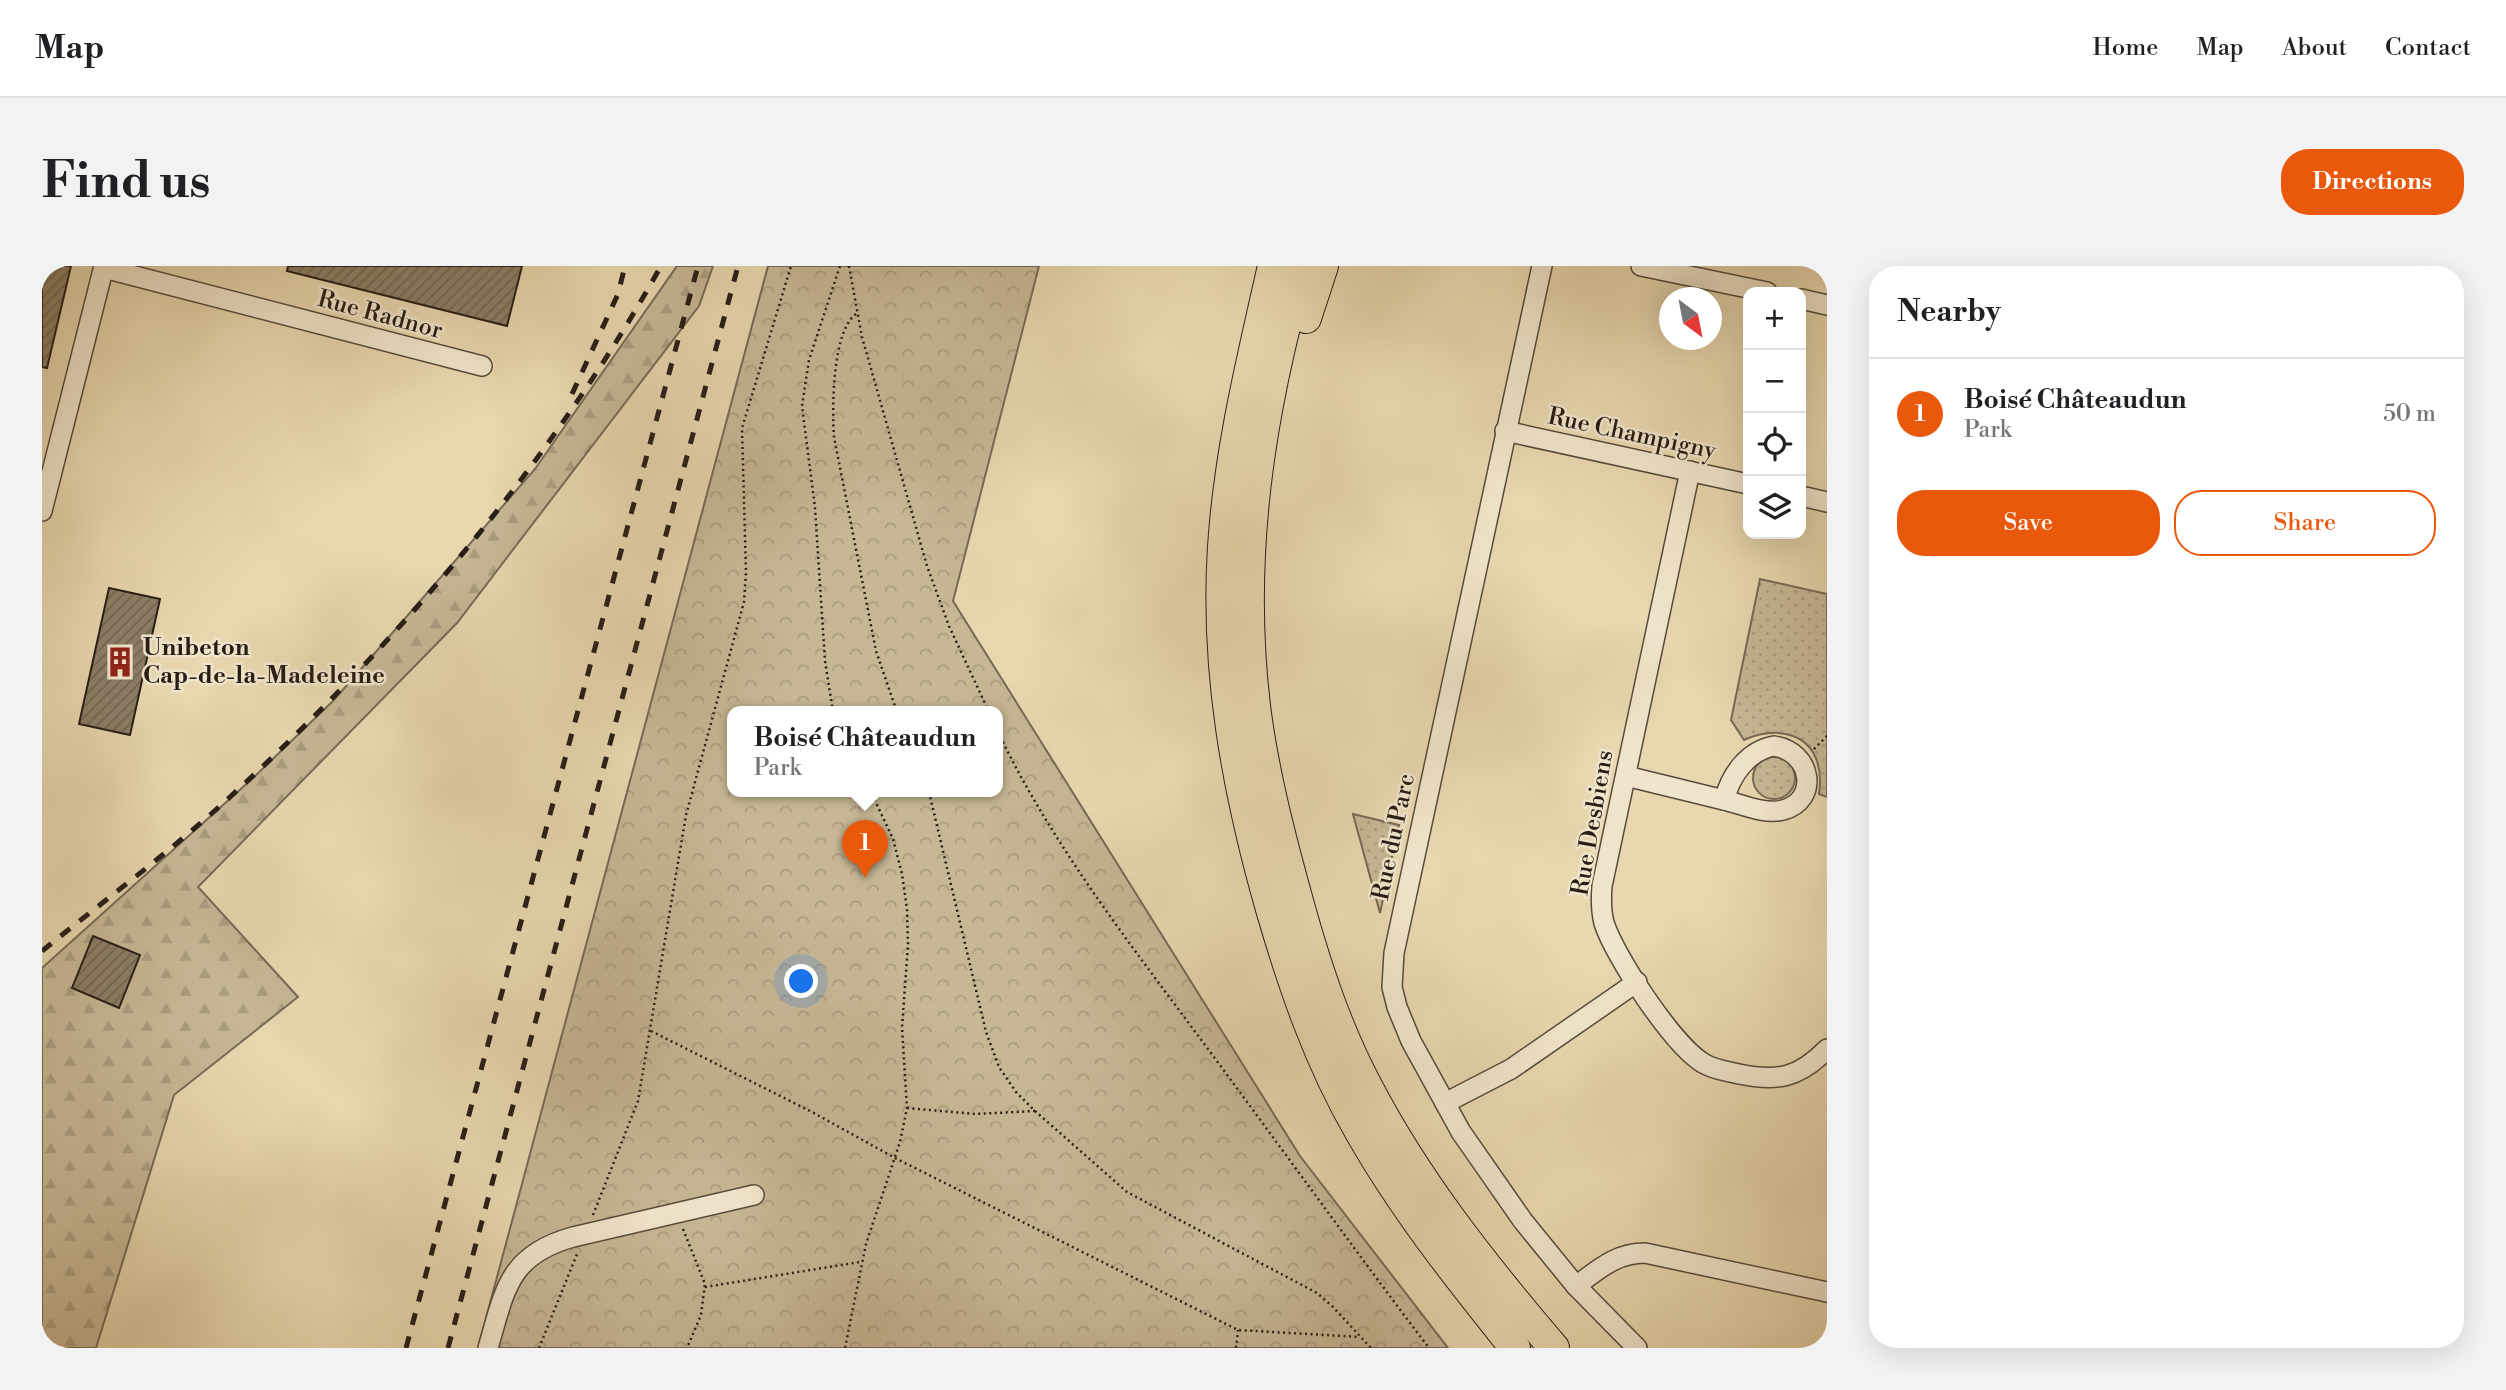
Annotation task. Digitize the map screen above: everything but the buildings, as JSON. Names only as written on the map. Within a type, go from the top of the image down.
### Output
[{"type":"highway","points":[[1273,266],[1236,436],[1223,548],[1222,636],[1227,704],[1245,812],[1287,964],[1306,1018],[1337,1089],[1375,1157],[1407,1206],[1515,1348]]},
{"type":"highway","points":[[1301,266],[1271,382],[1257,464],[1250,545],[1249,618],[1255,705],[1277,823],[1316,961],[1357,1065],[1411,1162],[1488,1269],[1554,1348]]},
{"type":"highway","points":[[1257,464],[1323,266]]},
{"type":"street","name":"Rue du Parc","points":[[1542,266],[1394,953],[1392,987],[1410,1041],[1461,1132],[1505,1198],[1576,1286],[1637,1348]]},
{"type":"street","points":[[1641,266],[1743,287]]},
{"type":"street","points":[[42,510],[104,267]]},
{"type":"street","name":"Rue Radnor","points":[[104,267],[482,366]]},
{"type":"street","points":[[1806,300],[1827,305]]},
{"type":"street","name":"Rue Champigny","points":[[1505,431],[1743,483]]},
{"type":"street","name":"Rue Desbiens","points":[[1690,471],[1602,886],[1601,909],[1609,936],[1637,982],[1684,1048],[1706,1065],[1754,1077],[1784,1078],[1808,1066],[1827,1049]]},
{"type":"street","points":[[1806,497],[1827,502]]},
{"type":"street","points":[[1626,776],[1724,800]]},
{"type":"street","points":[[1445,1103],[1511,1069],[1637,982]]},
{"type":"street","points":[[488,1348],[510,1281],[518,1267],[547,1247],[585,1234],[754,1195]]},
{"type":"street","points":[[1576,1286],[1611,1260],[1633,1253],[1646,1253],[1827,1292]]},
{"type":"path","points":[[540,1348],[638,1101],[686,815],[744,602],[746,572],[742,428],[791,266]]},
{"type":"path","points":[[832,706],[825,661],[815,509],[802,407],[809,360],[840,266]]},
{"type":"path","points":[[849,266],[856,314],[927,566],[949,626],[986,706]]},
{"type":"path","points":[[856,314],[847,325],[835,374],[834,437],[876,651],[895,706]]},
{"type":"path","points":[[1003,742],[1041,814],[1100,900],[1294,1169],[1429,1348]]},
{"type":"path","points":[[845,1348],[869,1230],[895,1158],[907,1108],[902,1028],[908,945],[907,909],[893,839],[873,797]]},
{"type":"path","points":[[930,797],[990,1045],[1004,1076],[1035,1111],[1127,1192],[1310,1289],[1333,1307],[1371,1348]]},
{"type":"path","points":[[650,1031],[812,1112],[895,1158],[1238,1330],[1360,1337]]},
{"type":"path","points":[[907,1108],[995,1114],[1035,1111]]},
{"type":"path","points":[[677,1213],[705,1287],[701,1315],[687,1348]]},
{"type":"path","points":[[705,1287],[848,1262],[862,1262]]},
{"type":"path","points":[[1236,1348],[1238,1330]]},
{"type":"green space","points":[[677,266],[713,266],[699,306],[457,623],[198,887],[298,997],[174,1095],[96,1348],[42,1348],[42,968],[253,778],[334,700],[535,469]]},
{"type":"green space","points":[[768,266],[1039,266],[953,601],[1300,1156],[1448,1348],[478,1348]]},
{"type":"green space","points":[[1760,579],[1827,594],[1827,797],[1819,794],[1820,775],[1817,760],[1801,740],[1789,734],[1775,733],[1744,740],[1731,720]]},
{"type":"green space","points":[[1774,757],[1789,763],[1795,778],[1789,793],[1774,799],[1759,793],[1753,778],[1759,763]]},
{"type":"green space","points":[[1353,814],[1399,825],[1380,913]]},
{"type":"railway","points":[[572,394],[618,294],[625,266]]},
{"type":"railway","points":[[42,951],[230,797],[353,677],[411,614],[520,481],[618,340],[661,266]]},
{"type":"railway","points":[[406,1348],[698,266]]},
{"type":"railway","points":[[448,1348],[738,266]]},
{"type":"place","name":"Unibeton Cap-de-la-Madeleine","points":[[120,662]]},
{"type":"place","name":"Boisé Châteaudun","points":[[865,878]]}]
